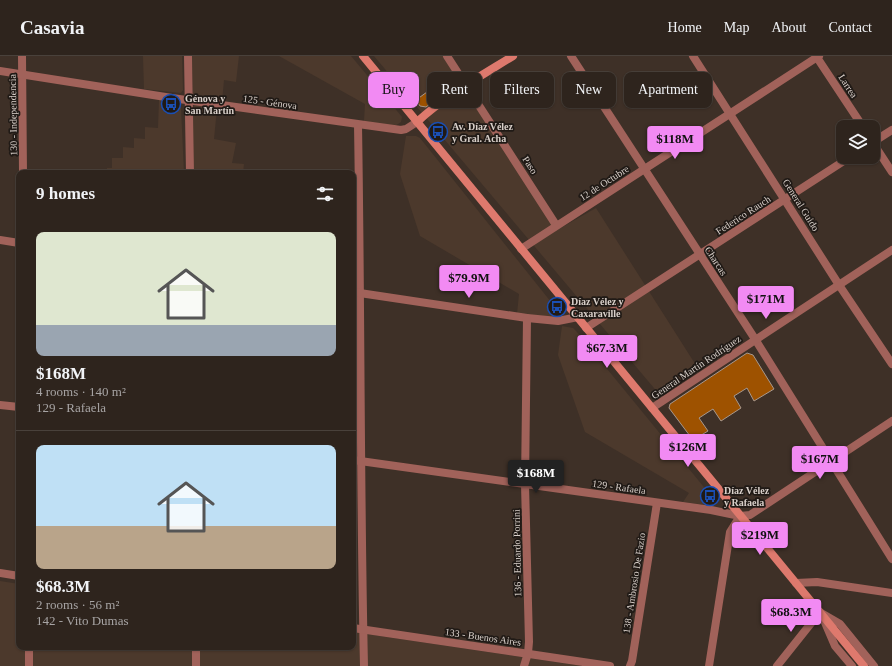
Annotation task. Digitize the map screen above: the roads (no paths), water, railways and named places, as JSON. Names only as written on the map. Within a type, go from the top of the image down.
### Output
[{"type":"main road","points":[[363,56],[864,666]]},
{"type":"main road","points":[[482,76],[513,56]]},
{"type":"main road","points":[[417,122],[434,108]]},
{"type":"street","name":"130 - Independencia","points":[[22,56],[23,170]]},
{"type":"street","points":[[188,56],[190,170]]},
{"type":"street","name":"Paso","points":[[447,56],[457,72]]},
{"type":"street","name":"Charcas","points":[[571,56],[755,340],[892,559]]},
{"type":"street","name":"General Guido","points":[[693,56],[839,285],[892,364]]},
{"type":"street","name":"12 de Octubre","points":[[521,249],[818,56]]},
{"type":"street","name":"Larrea","points":[[818,56],[859,120]]},
{"type":"street","name":"125 - Génova","points":[[0,71],[401,130],[406,129],[417,122]]},
{"type":"street","name":"Paso","points":[[480,108],[556,225]]},
{"type":"street","points":[[358,124],[357,460],[364,666]]},
{"type":"street","points":[[880,138],[892,130]]},
{"type":"street","points":[[880,153],[892,172]]},
{"type":"street","name":"Federico Rauch","points":[[586,328],[839,164]]},
{"type":"street","points":[[0,240],[16,243]]},
{"type":"street","name":"General Martín Rodríguez","points":[[652,408],[892,250]]},
{"type":"street","points":[[357,292],[527,318],[558,321],[578,317]]},
{"type":"street","name":"136 - Eduardo Porrini","points":[[524,666],[528,653],[529,642],[526,484],[527,318]]},
{"type":"street","points":[[0,405],[16,407]]},
{"type":"street","points":[[709,666],[730,532],[740,516],[750,515],[892,421]]},
{"type":"street","name":"129 - Rafaela","points":[[357,460],[740,516]]},
{"type":"street","name":"138 - Ambrosio De Fazio","points":[[630,666],[658,503]]},
{"type":"street","points":[[0,573],[16,576]]},
{"type":"street","points":[[796,583],[817,582],[892,593]]},
{"type":"street","points":[[777,666],[820,612]]},
{"type":"street","points":[[820,612],[835,646],[852,666]]},
{"type":"street","points":[[820,612],[840,624],[874,666]]},
{"type":"street","name":"133 - Buenos Aires","points":[[356,628],[610,666]]},
{"type":"street","points":[[29,650],[29,666]]},
{"type":"street","points":[[196,650],[196,666]]},
{"type":"place","name":"Génova y San Martín","points":[[171,104]]},
{"type":"place","name":"Av. Díaz Vélez y Gral. Acha","points":[[438,132]]},
{"type":"place","name":"Díaz Vélez y Caxaraville","points":[[557,307]]},
{"type":"place","name":"Díaz Vélez y Rafaela","points":[[710,496]]}]
